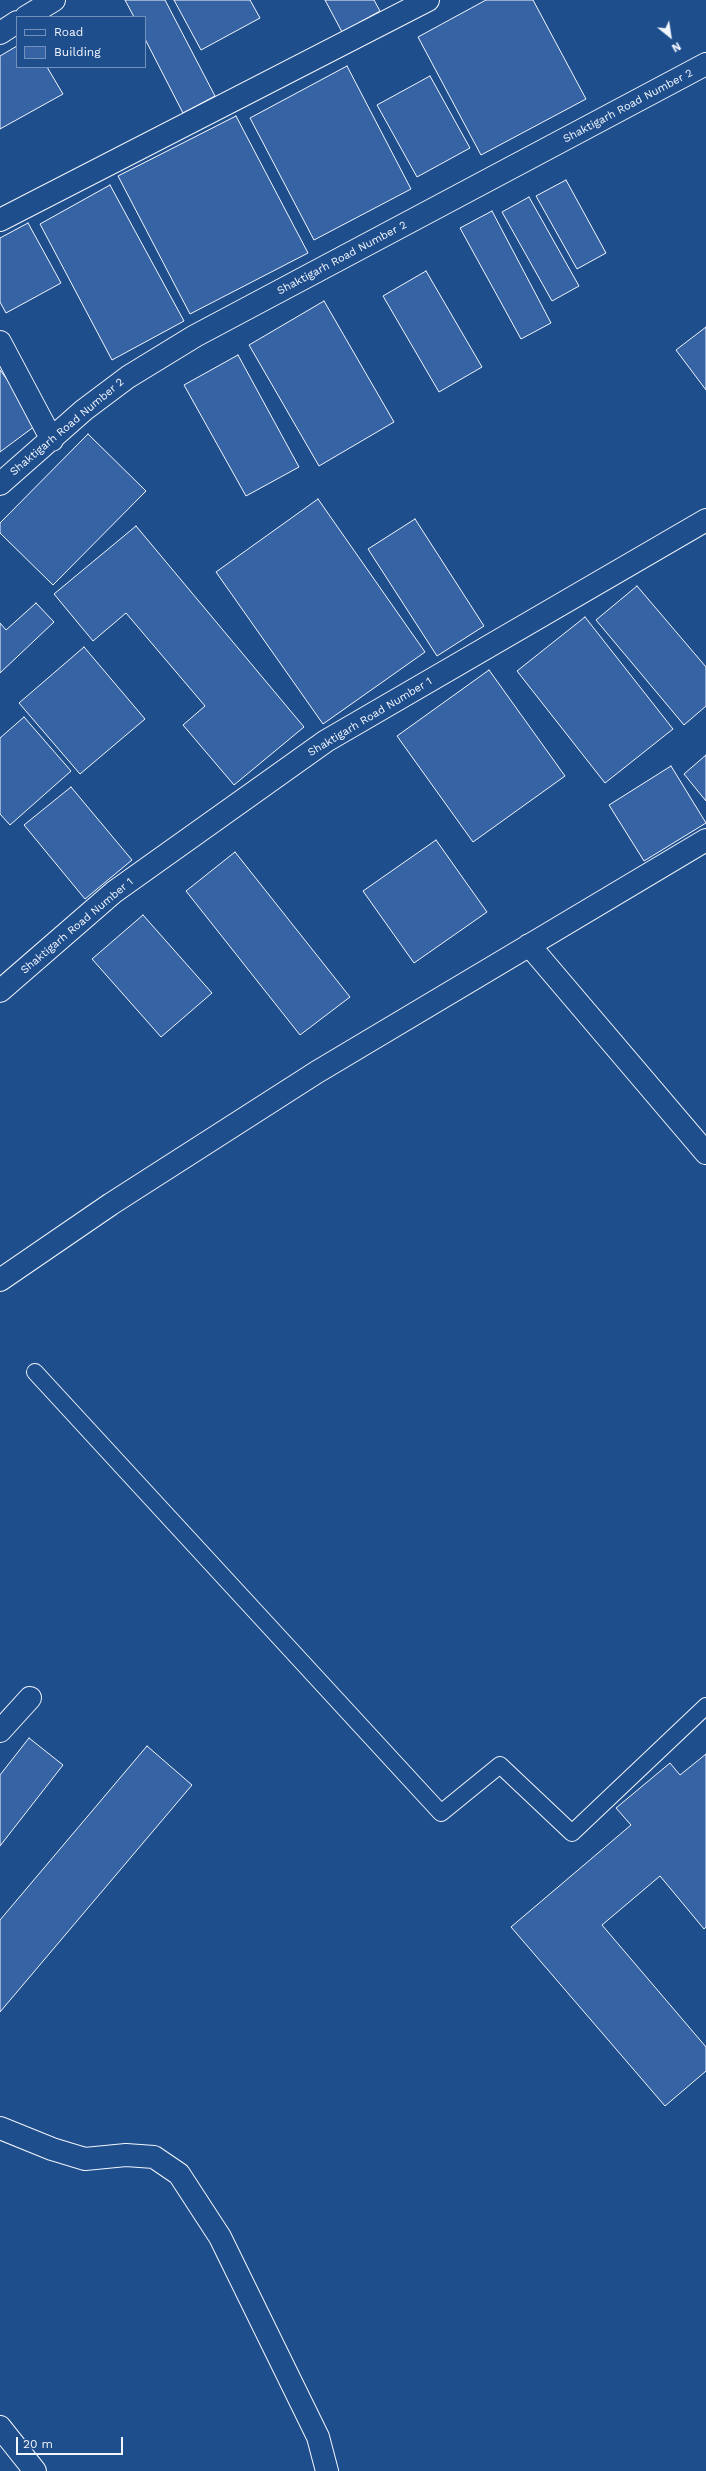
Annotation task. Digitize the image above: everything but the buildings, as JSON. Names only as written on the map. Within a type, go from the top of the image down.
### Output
[{"type":"street","points":[[28,16],[54,0]]},
{"type":"street","points":[[0,220],[428,0]]},
{"type":"street","points":[[0,33],[16,23]]},
{"type":"street","name":"Shaktigarh Road Number 2","points":[[0,484],[52,440],[84,410],[128,377],[195,336],[706,64]]},
{"type":"street","points":[[0,342],[52,440]]},
{"type":"street","name":"Shaktigarh Road Number 1","points":[[0,991],[114,892],[326,741],[706,520]]},
{"type":"street","points":[[0,1280],[111,1204],[317,1072],[706,840]]},
{"type":"street","points":[[529,945],[706,1153]]},
{"type":"street","points":[[0,1731],[30,1698]]},
{"type":"street","points":[[0,2128],[86,2159],[126,2155],[154,2157],[179,2174],[220,2237],[318,2437],[327,2471]]},
{"type":"street","points":[[0,2427],[35,2471]]},
{"type":"lane","points":[[35,1372],[441,1812],[500,1765],[572,1833],[706,1706]]}]
